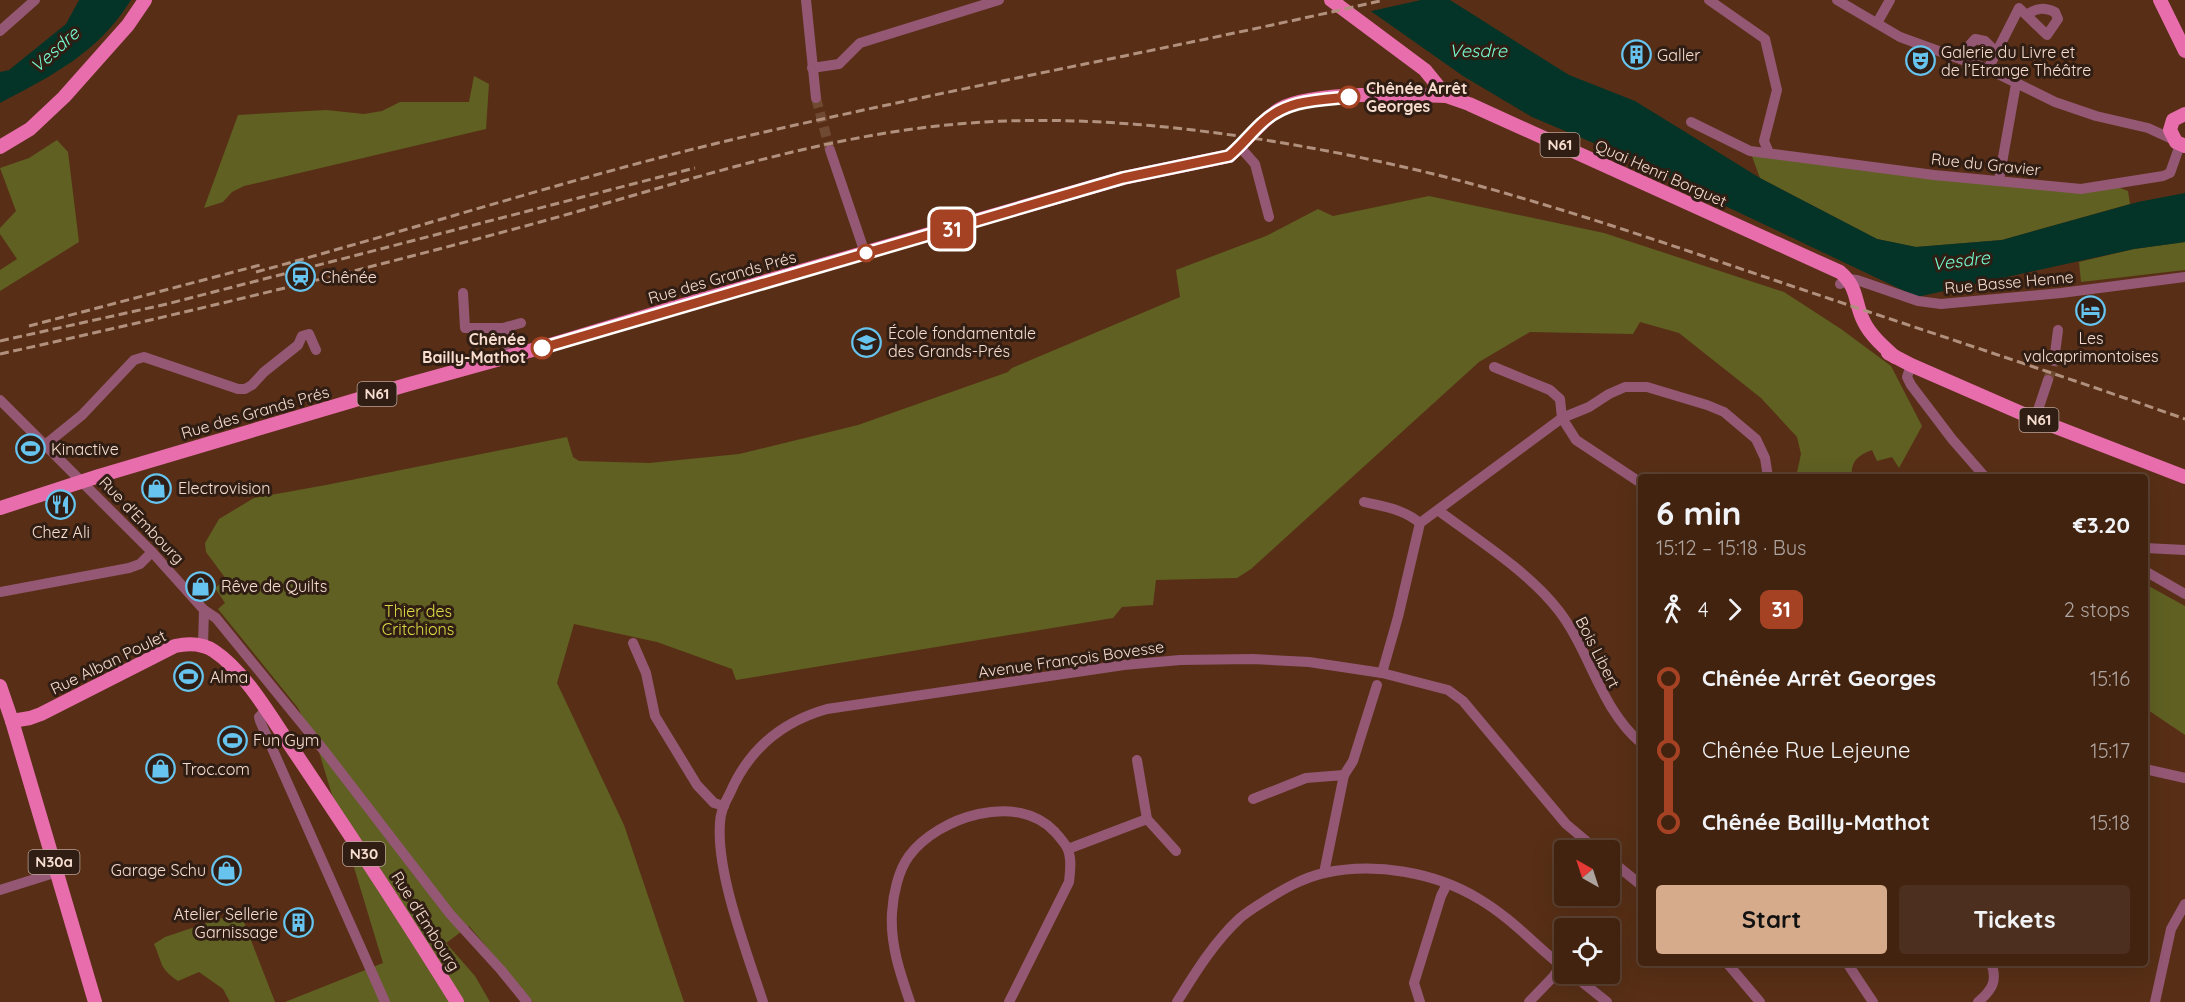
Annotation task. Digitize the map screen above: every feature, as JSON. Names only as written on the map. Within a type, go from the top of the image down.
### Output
[{"type":"main road","points":[[0,147],[30,129],[64,97],[128,25],[145,0]]},
{"type":"main road","points":[[1331,0],[1425,70],[1446,96]]},
{"type":"main road","points":[[2160,0],[2181,35],[2185,51]]},
{"type":"main road","points":[[1418,94],[1425,83],[1425,70]]},
{"type":"main road","name":"Rue des Grands Prés","points":[[4,504],[406,385],[1123,178],[1229,156],[1262,122],[1281,108],[1299,102],[1358,96],[1418,94],[1446,96]]},
{"type":"main road","name":"Quai Henri Borguet","points":[[1446,96],[1469,104],[1826,266],[1844,281]]},
{"type":"main road","points":[[2179,143],[2170,130],[2181,114]]},
{"type":"main road","name":"N61","points":[[1844,281],[1858,325],[1874,345],[1911,365],[2035,419],[2185,477]]},
{"type":"main road","name":"Rue Alban Poulet","points":[[12,721],[41,714],[175,646],[186,643],[203,645]]},
{"type":"main road","name":"N30","points":[[203,645],[216,652],[243,680],[266,710]]},
{"type":"main road","points":[[0,686],[12,721]]},
{"type":"main road","name":"Rue d'Embourg","points":[[266,710],[366,858],[457,1002]]},
{"type":"main road","name":"N30a","points":[[12,721],[95,1002]]},
{"type":"street","points":[[0,31],[34,0]]},
{"type":"street","points":[[806,0],[816,98]]},
{"type":"street","points":[[812,68],[839,64],[860,43],[999,0]]},
{"type":"street","points":[[1709,0],[1765,39],[1777,90],[1764,141],[1769,153]]},
{"type":"street","points":[[1837,0],[1900,37],[1988,69],[2070,108],[2148,128],[2179,143]]},
{"type":"street","points":[[1877,23],[1890,0]]},
{"type":"street","points":[[1988,69],[2019,8],[2028,14]]},
{"type":"street","points":[[1964,60],[1967,48],[1975,39],[1985,41],[1996,52]]},
{"type":"street","points":[[1999,180],[2016,84]]},
{"type":"street","points":[[2148,128],[2161,126],[2181,114]]},
{"type":"street","name":"Rue du Gravier","points":[[1691,122],[1750,151],[1934,175],[2081,189],[2163,176],[2170,172],[2179,143]]},
{"type":"street","points":[[1240,147],[1255,164],[1269,217]]},
{"type":"street","points":[[830,150],[865,253]]},
{"type":"street","name":"Rue Basse Henne","points":[[1844,281],[1857,280],[1918,301],[1941,304],[2061,293],[2185,277]]},
{"type":"street","points":[[463,292],[465,328],[503,328],[521,323]]},
{"type":"street","points":[[503,328],[511,356]]},
{"type":"street","points":[[2054,361],[2058,330]]},
{"type":"street","points":[[45,445],[82,415],[134,360],[144,357],[238,389],[245,389],[291,351],[302,336],[309,334],[316,350]]},
{"type":"street","points":[[1911,365],[1908,377],[1911,385],[1952,439],[1982,474]]},
{"type":"street","points":[[1494,367],[1550,390],[1560,399],[1562,418],[1576,441],[1638,481]]},
{"type":"street","points":[[2035,419],[2048,381]]},
{"type":"street","points":[[1382,672],[1398,617],[1420,523],[1562,418],[1589,407],[1625,387],[1647,387],[1724,412],[1756,440],[1765,458],[1768,474]]},
{"type":"street","name":"Rue d'Embourg","points":[[0,400],[152,552],[204,610]]},
{"type":"street","points":[[1364,502],[1392,508],[1409,515],[1420,523]]},
{"type":"street","name":"Bois Libert","points":[[1438,511],[1514,568],[1558,609],[1573,631],[1611,709],[1629,733],[1638,740]]},
{"type":"street","points":[[2148,548],[2185,550]]},
{"type":"street","points":[[0,592],[129,568],[140,564],[152,552]]},
{"type":"street","points":[[2148,573],[2185,594]]},
{"type":"street","points":[[203,645],[204,610]]},
{"type":"street","points":[[204,610],[216,618],[326,753],[450,914],[527,1002]]},
{"type":"street","points":[[633,643],[646,673],[654,716],[696,785],[714,803],[724,806]]},
{"type":"street","name":"Avenue François Bovesse","points":[[763,1002],[731,900],[719,839],[720,820],[724,806],[746,761],[767,739],[785,725],[827,709],[1124,665],[1180,660],[1298,661],[1382,672],[1448,690],[1463,701],[1566,824],[1585,840]]},
{"type":"street","points":[[1324,873],[1344,774],[1353,760],[1377,685]]},
{"type":"street","points":[[266,710],[259,717],[260,722],[385,1002]]},
{"type":"street","points":[[1137,760],[1147,819],[1176,852]]},
{"type":"street","points":[[2148,770],[2185,778]]},
{"type":"street","points":[[1253,800],[1306,778],[1344,774]]},
{"type":"street","points":[[910,1002],[893,942],[892,913],[896,884],[908,858],[922,842],[938,830],[963,818],[986,812],[1014,813],[1032,817],[1048,825],[1068,849],[1071,865],[1069,882],[1009,1002]]},
{"type":"street","points":[[1068,849],[1147,819]]},
{"type":"street","points":[[1620,868],[1638,883]]},
{"type":"street","points":[[1177,1002],[1198,968],[1243,916],[1285,888],[1324,873],[1364,869],[1398,870],[1447,884],[1479,899],[1554,960]]},
{"type":"street","points":[[0,890],[57,872]]},
{"type":"street","points":[[1420,1002],[1414,983],[1447,884]]},
{"type":"street","points":[[2155,1002],[2171,929],[2185,904]]},
{"type":"street","points":[[1730,966],[1760,1002]]},
{"type":"street","points":[[1849,966],[1874,1002]]},
{"type":"street","points":[[1978,1002],[1991,991],[1995,973],[1992,966]]},
{"type":"street","points":[[1529,1002],[1554,977]]},
{"type":"street","points":[[1584,984],[1607,1002]]},
{"type":"green space","points":[[474,76],[489,84],[486,129],[244,186],[232,192],[223,202],[204,208],[238,115],[326,110],[364,114],[382,111],[400,102],[469,102]]},
{"type":"green space","points":[[57,140],[68,152],[79,242],[0,291],[0,270],[17,259],[0,234],[0,228],[16,211],[0,168],[29,158]]},
{"type":"green space","points":[[1750,151],[2081,189],[2112,185],[2128,191],[2130,204],[2002,240],[1916,247],[1877,239],[1760,178]]},
{"type":"green space","name":"Thier des Critchions","points":[[1429,196],[1604,233],[1784,292],[1841,329],[1891,366],[1922,426],[1899,468],[1892,457],[1877,461],[1872,450],[1856,460],[1852,467],[1852,474],[1797,474],[1801,454],[1797,437],[1761,398],[1679,333],[1640,322],[1633,334],[1530,332],[1479,362],[1251,569],[1237,578],[1156,580],[1153,605],[1122,607],[1113,618],[736,680],[732,669],[657,642],[574,624],[557,683],[624,825],[684,1002],[533,1002],[469,926],[446,943],[475,976],[490,1002],[285,1002],[383,963],[319,752],[298,708],[218,609],[225,603],[215,588],[226,579],[206,552],[205,543],[219,519],[254,498],[567,437],[573,457],[579,461],[649,463],[739,454],[858,425],[1008,372],[1012,368],[1180,297],[1176,270],[1266,236],[1318,209],[1333,216]]},
{"type":"green space","points":[[2185,242],[2185,270],[2081,282],[2079,262],[2134,249]]},
{"type":"green space","points":[[2148,586],[2185,606],[2185,735],[2148,710]]},
{"type":"green space","points":[[240,912],[275,1002],[230,1002],[223,989],[199,972],[178,981],[164,969],[154,944],[165,937]]},
{"type":"water","name":"Vesdre","points":[[79,0],[131,0],[104,35],[73,61],[0,103],[0,72],[9,70],[66,24]]},
{"type":"water","name":"Vesdre","points":[[1355,0],[1450,0],[1569,75],[1635,101],[1760,178],[1877,239],[1916,247],[2002,240],[2138,202],[2185,193],[2185,242],[2134,249],[1917,297],[1685,187],[1643,164],[1532,117],[1463,76]]},
{"type":"pier","points":[[1352,0],[1421,0],[1367,12]]},
{"type":"tunnel","points":[[816,98],[830,150]]},
{"type":"tunnel","points":[[2048,380],[2054,361]]},
{"type":"railway","points":[[256,272],[605,172],[722,142],[1384,0]]},
{"type":"railway","points":[[0,354],[203,308],[406,258],[699,176],[806,149],[915,129],[970,123],[1076,121],[1147,125],[1252,138],[1319,149],[1452,179],[1648,238],[2185,419]]},
{"type":"railway","points":[[0,341],[167,304],[695,168]]},
{"type":"railway","points":[[29,326],[264,264]]},
{"type":"bus line","name":"31","points":[[542,348],[1123,178],[1229,156],[1262,122],[1281,108],[1299,102],[1349,97]]},
{"type":"place","name":"Galler","points":[[1636,55]]},
{"type":"place","name":"Galerie du Livre et de l’Etrange Théâtre","points":[[1920,61]]},
{"type":"place","name":"Chênée Arrêt Georges","points":[[1349,97]]},
{"type":"place","name":"Chênée","points":[[300,277]]},
{"type":"place","name":"Les valcaprimontoises","points":[[2091,310]]},
{"type":"place","name":"École fondamentale des Grands-Prés","points":[[867,342]]},
{"type":"place","name":"Chênée Bailly-Mathot","points":[[542,348]]},
{"type":"place","name":"Kinactive","points":[[30,449]]},
{"type":"place","name":"Electrovision","points":[[157,488]]},
{"type":"place","name":"Chez Ali","points":[[61,504]]},
{"type":"place","name":"Rêve de Quilts","points":[[200,586]]},
{"type":"place","name":"Alma","points":[[189,677]]},
{"type":"place","name":"Fun Gym","points":[[232,740]]},
{"type":"place","name":"Troc.com","points":[[161,769]]},
{"type":"place","name":"Garage Schu","points":[[227,870]]},
{"type":"place","name":"Atelier Sellerie Garnissage","points":[[299,923]]}]
